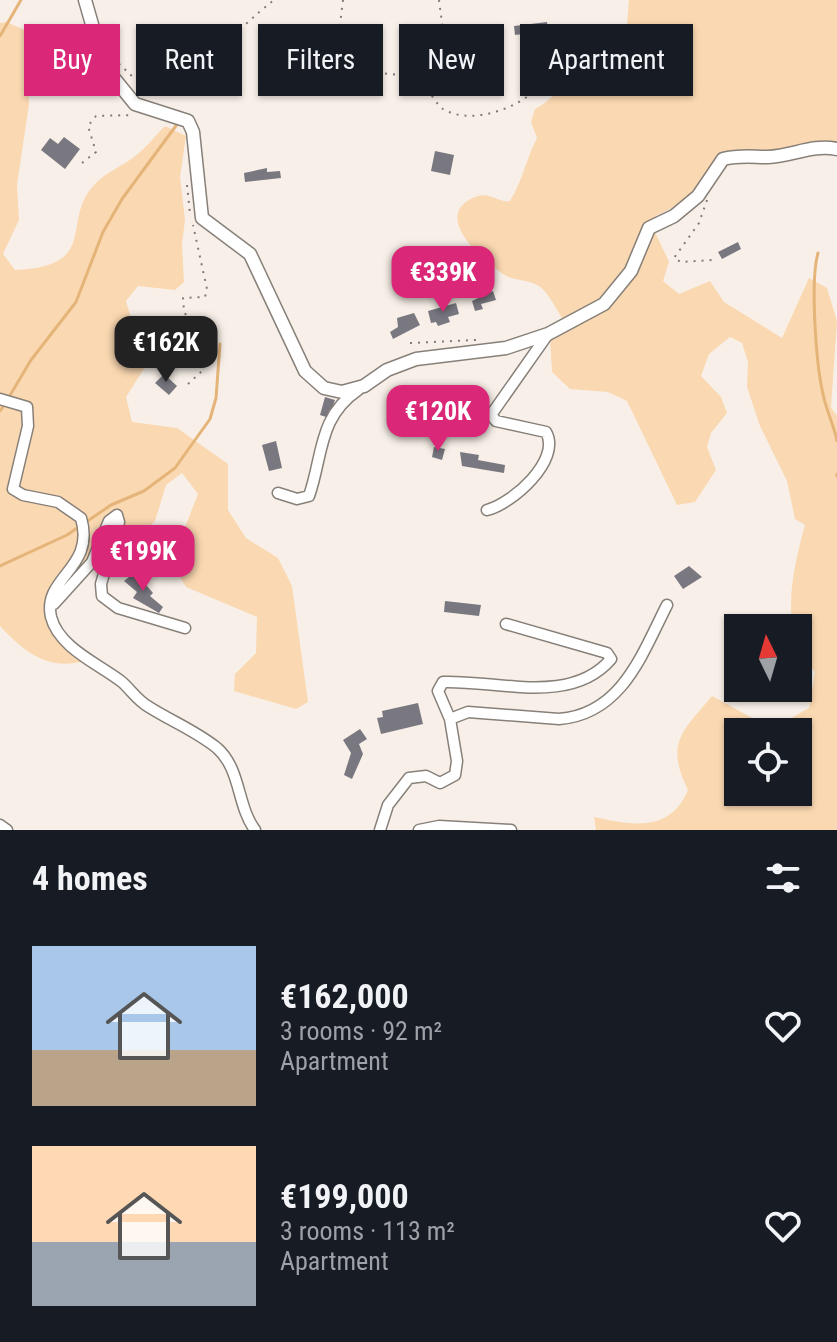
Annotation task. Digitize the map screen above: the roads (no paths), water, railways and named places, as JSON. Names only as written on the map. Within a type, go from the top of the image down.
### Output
[{"type":"main road","points":[[85,0],[100,56],[135,104],[188,121],[193,132],[202,218],[250,254],[305,371],[324,388],[342,392],[364,386],[387,370],[416,359],[482,351],[548,334],[604,304],[631,271],[649,228],[674,216],[703,188],[723,159],[740,155],[768,157],[818,146],[837,149]]},
{"type":"street","points":[[487,510],[513,498],[540,470],[550,445],[546,432],[496,421],[491,415],[548,334]]},
{"type":"street","points":[[278,493],[297,499],[309,496],[324,432],[335,411],[364,386]]},
{"type":"street","points":[[0,399],[27,407],[28,426],[13,489],[23,495],[58,502],[81,518],[86,536],[83,552],[55,590],[51,617],[67,642],[124,684],[146,706],[217,749],[228,761],[255,830]]},
{"type":"street","points":[[51,617],[61,594],[92,562],[114,515],[119,522],[101,584],[102,596],[118,608],[185,628]]},
{"type":"street","points":[[450,719],[468,712],[574,718],[599,707],[624,687],[667,605]]},
{"type":"street","points":[[380,830],[388,805],[409,778],[426,776],[440,783],[455,775],[457,761],[450,719],[438,691],[443,682],[561,689],[602,670],[611,659],[607,653],[506,624]]},
{"type":"street","points":[[0,825],[7,830]]},
{"type":"street","points":[[419,830],[439,826],[511,830]]},
{"type":"waterway","points":[[0,36],[21,0]]},
{"type":"waterway","points":[[9,397],[31,360],[76,302],[103,232],[122,199],[178,123]]},
{"type":"waterway","points":[[818,253],[814,302],[818,363],[824,400],[837,441]]},
{"type":"waterway","points":[[0,566],[67,535],[111,505],[144,491],[175,468],[210,419],[216,398],[220,344]]},
{"type":"waterway","points":[[0,411],[5,404]]}]
